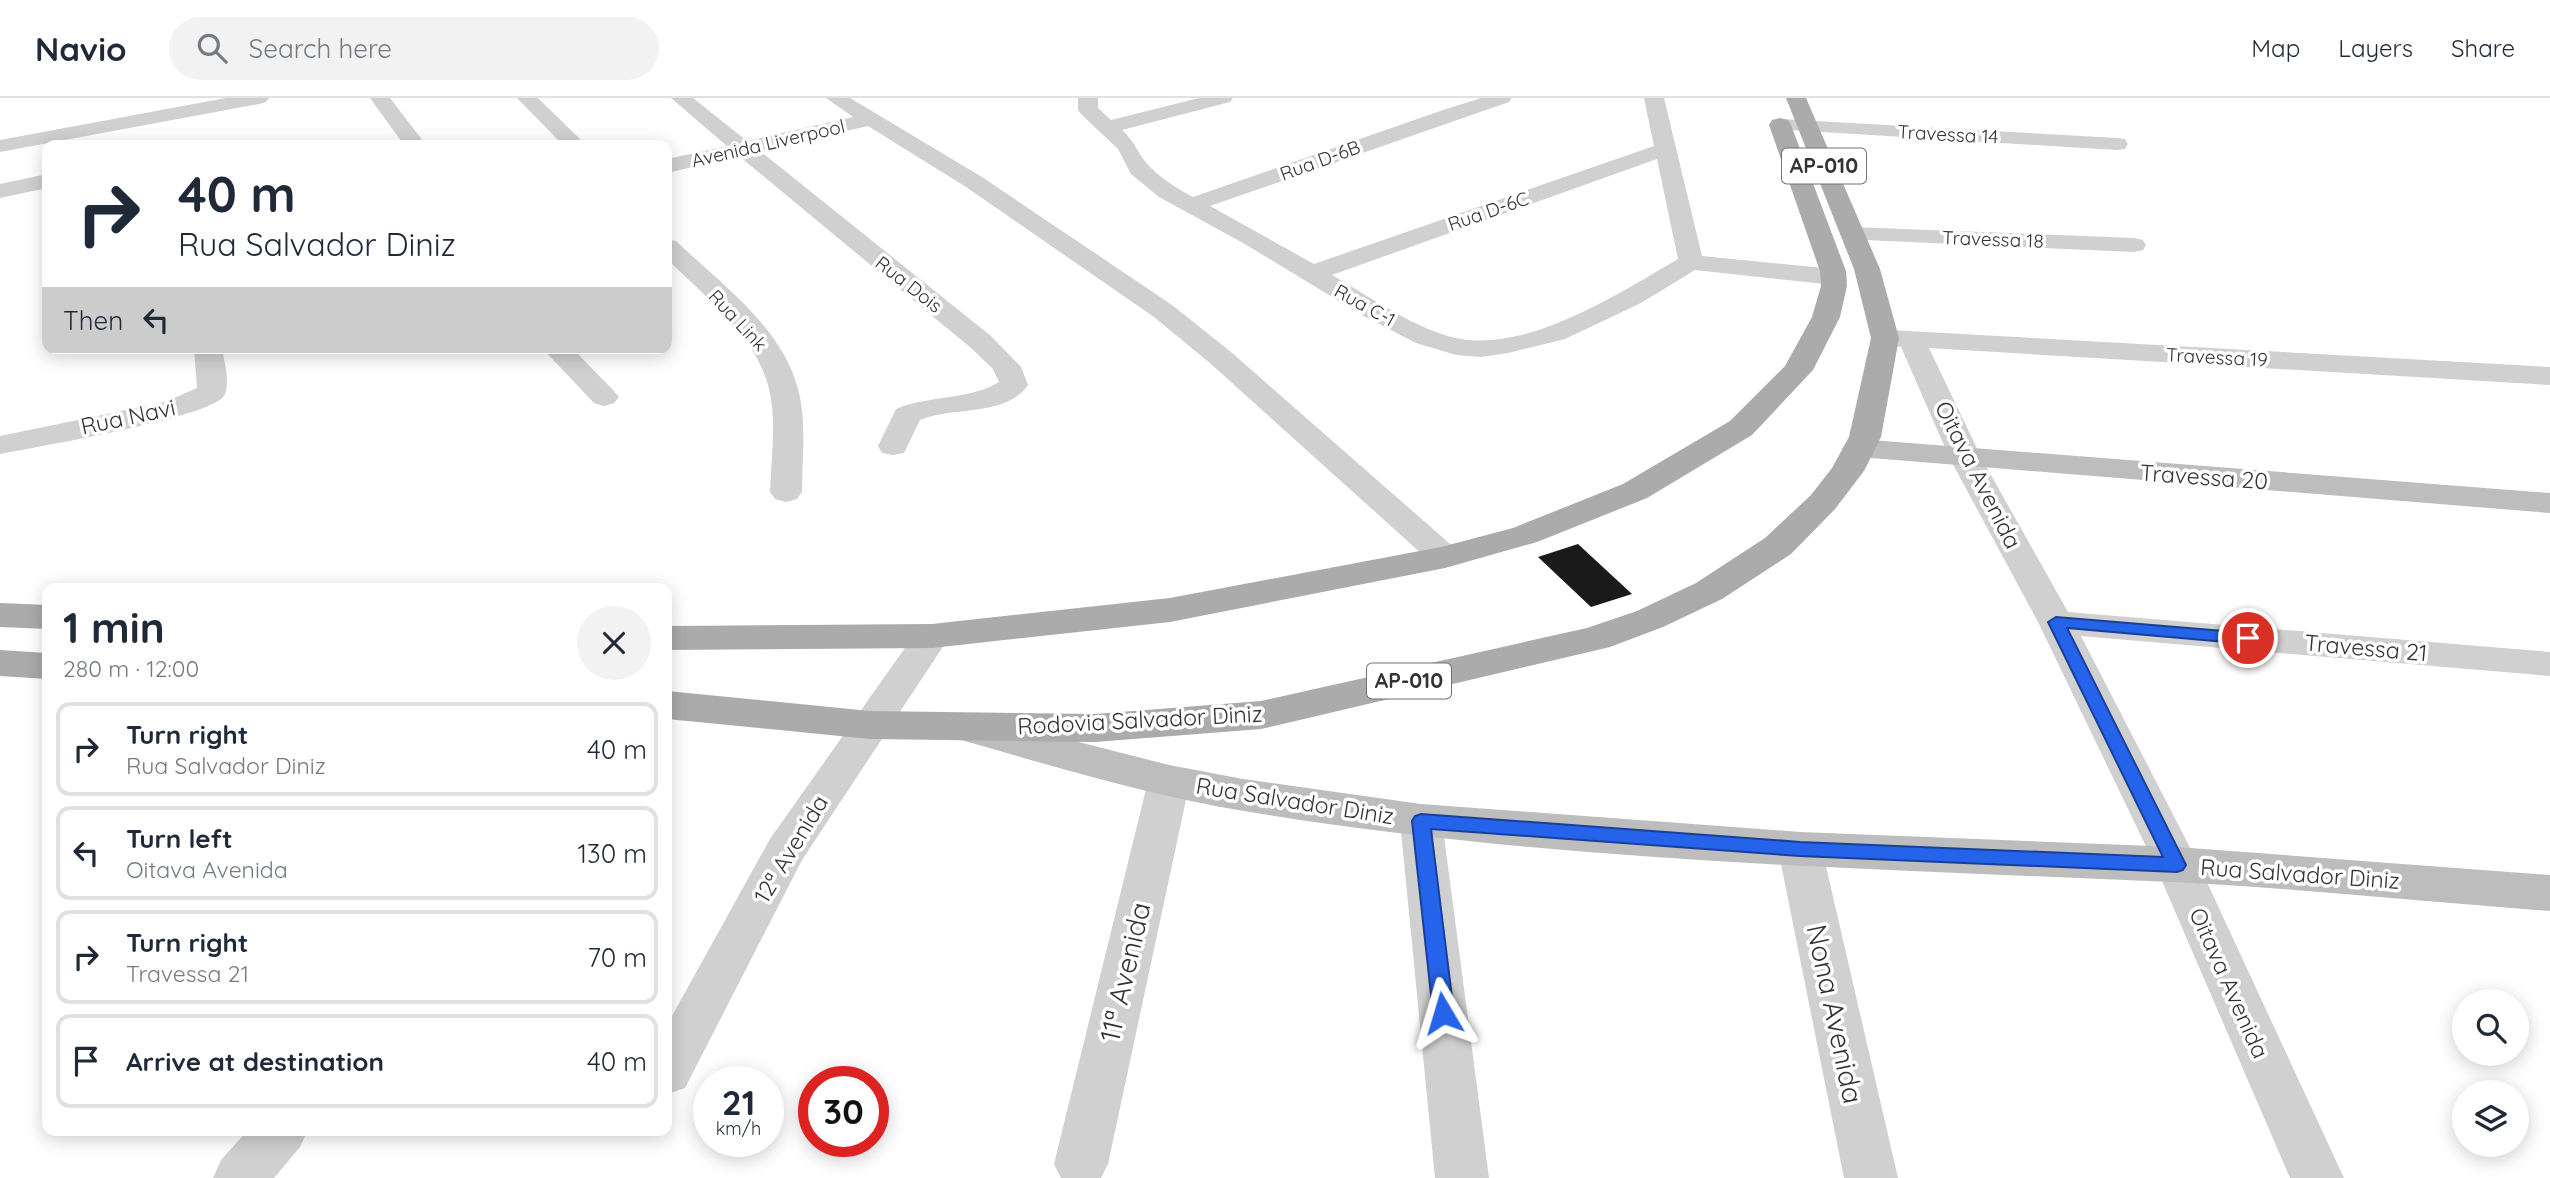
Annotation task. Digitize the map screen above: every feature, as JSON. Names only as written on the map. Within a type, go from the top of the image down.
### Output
[{"type":"main road","name":"AP-010","points":[[672,638],[932,636],[1170,610],[1445,557],[1525,535],[1635,491],[1741,428],[1798,370],[1826,317],[1834,277],[1835,232],[1807,126],[1796,98]]},
{"type":"main road","name":"AP-010","points":[[1776,116],[1835,232]]},
{"type":"main road","name":"Rodovia Salvador Diniz","points":[[672,706],[870,726],[968,728],[1094,727],[1261,715],[1596,638],[1650,619],[1709,591],[1778,546],[1823,502],[1847,471],[1865,437],[1898,338],[1871,281],[1835,232]]},
{"type":"main road","points":[[1834,277],[1871,281]]},
{"type":"main road","points":[[0,615],[42,617]]},
{"type":"main road","points":[[0,663],[42,666]]},
{"type":"street","points":[[0,146],[259,98]]},
{"type":"street","points":[[380,98],[411,140]]},
{"type":"street","points":[[527,98],[570,140]]},
{"type":"street","name":"Rua Dois","points":[[681,98],[966,330],[1011,373],[1014,385],[1008,390],[987,397],[922,409],[907,415],[893,446]]},
{"type":"street","points":[[836,98],[974,182],[1163,311],[1221,358],[1445,557]]},
{"type":"street","name":"Rua C-1","points":[[1088,98],[1088,110],[1110,127],[1127,146],[1143,173],[1167,192],[1426,337],[1456,347],[1481,349],[1524,343],[1555,333],[1632,297],[1691,262]]},
{"type":"street","points":[[1110,127],[1223,98]]},
{"type":"street","name":"Rua D-6B","points":[[1191,205],[1502,98]]},
{"type":"street","points":[[1654,98],[1691,262],[1834,277]]},
{"type":"street","points":[[1425,103],[1450,114]]},
{"type":"street","points":[[171,115],[179,135]]},
{"type":"street","name":"Travessa 14","points":[[1776,116],[1807,126],[2117,144]]},
{"type":"street","name":"Avenida Liverpool","points":[[672,165],[869,120]]},
{"type":"street","name":"Rua D-6C","points":[[1310,274],[1666,149]]},
{"type":"street","points":[[0,191],[42,182]]},
{"type":"street","name":"Travessa 18","points":[[1835,232],[2134,245]]},
{"type":"street","name":"Rua Link","points":[[672,251],[764,344],[778,368],[785,392],[786,492]]},
{"type":"street","name":"Travessa 19","points":[[1898,338],[2550,376]]},
{"type":"street","name":"Oitava Avenida","points":[[1898,338],[2056,622],[2177,865],[2322,1177]]},
{"type":"street","name":"Rua Navi","points":[[0,445],[173,409],[193,402],[211,393],[209,354]]},
{"type":"street","points":[[562,354],[604,397]]},
{"type":"street","name":"Travessa 20","points":[[1858,450],[2550,503]]},
{"type":"street","name":"Travessa 21","points":[[2056,622],[2550,664]]},
{"type":"street","name":"12ª Avenida","points":[[672,1063],[785,851],[932,636]]},
{"type":"street","name":"Rua Salvador Diniz","points":[[968,728],[1169,780],[1243,795],[1421,821],[1800,849],[2177,865],[2550,892]]},
{"type":"street","name":"11ª Avenida","points":[[1081,1164],[1169,780]]},
{"type":"street","points":[[1421,821],[1462,1178]]},
{"type":"street","name":"Nona Avenida","points":[[1800,849],[1871,1178]]},
{"type":"street","points":[[240,1178],[277,1136]]},
{"type":"building","points":[[1578,544],[1632,594],[1591,607],[1538,557]]},
{"type":"route","points":[[1443,1013],[1421,821],[1800,849],[2177,865],[2056,622],[2248,638]]}]
